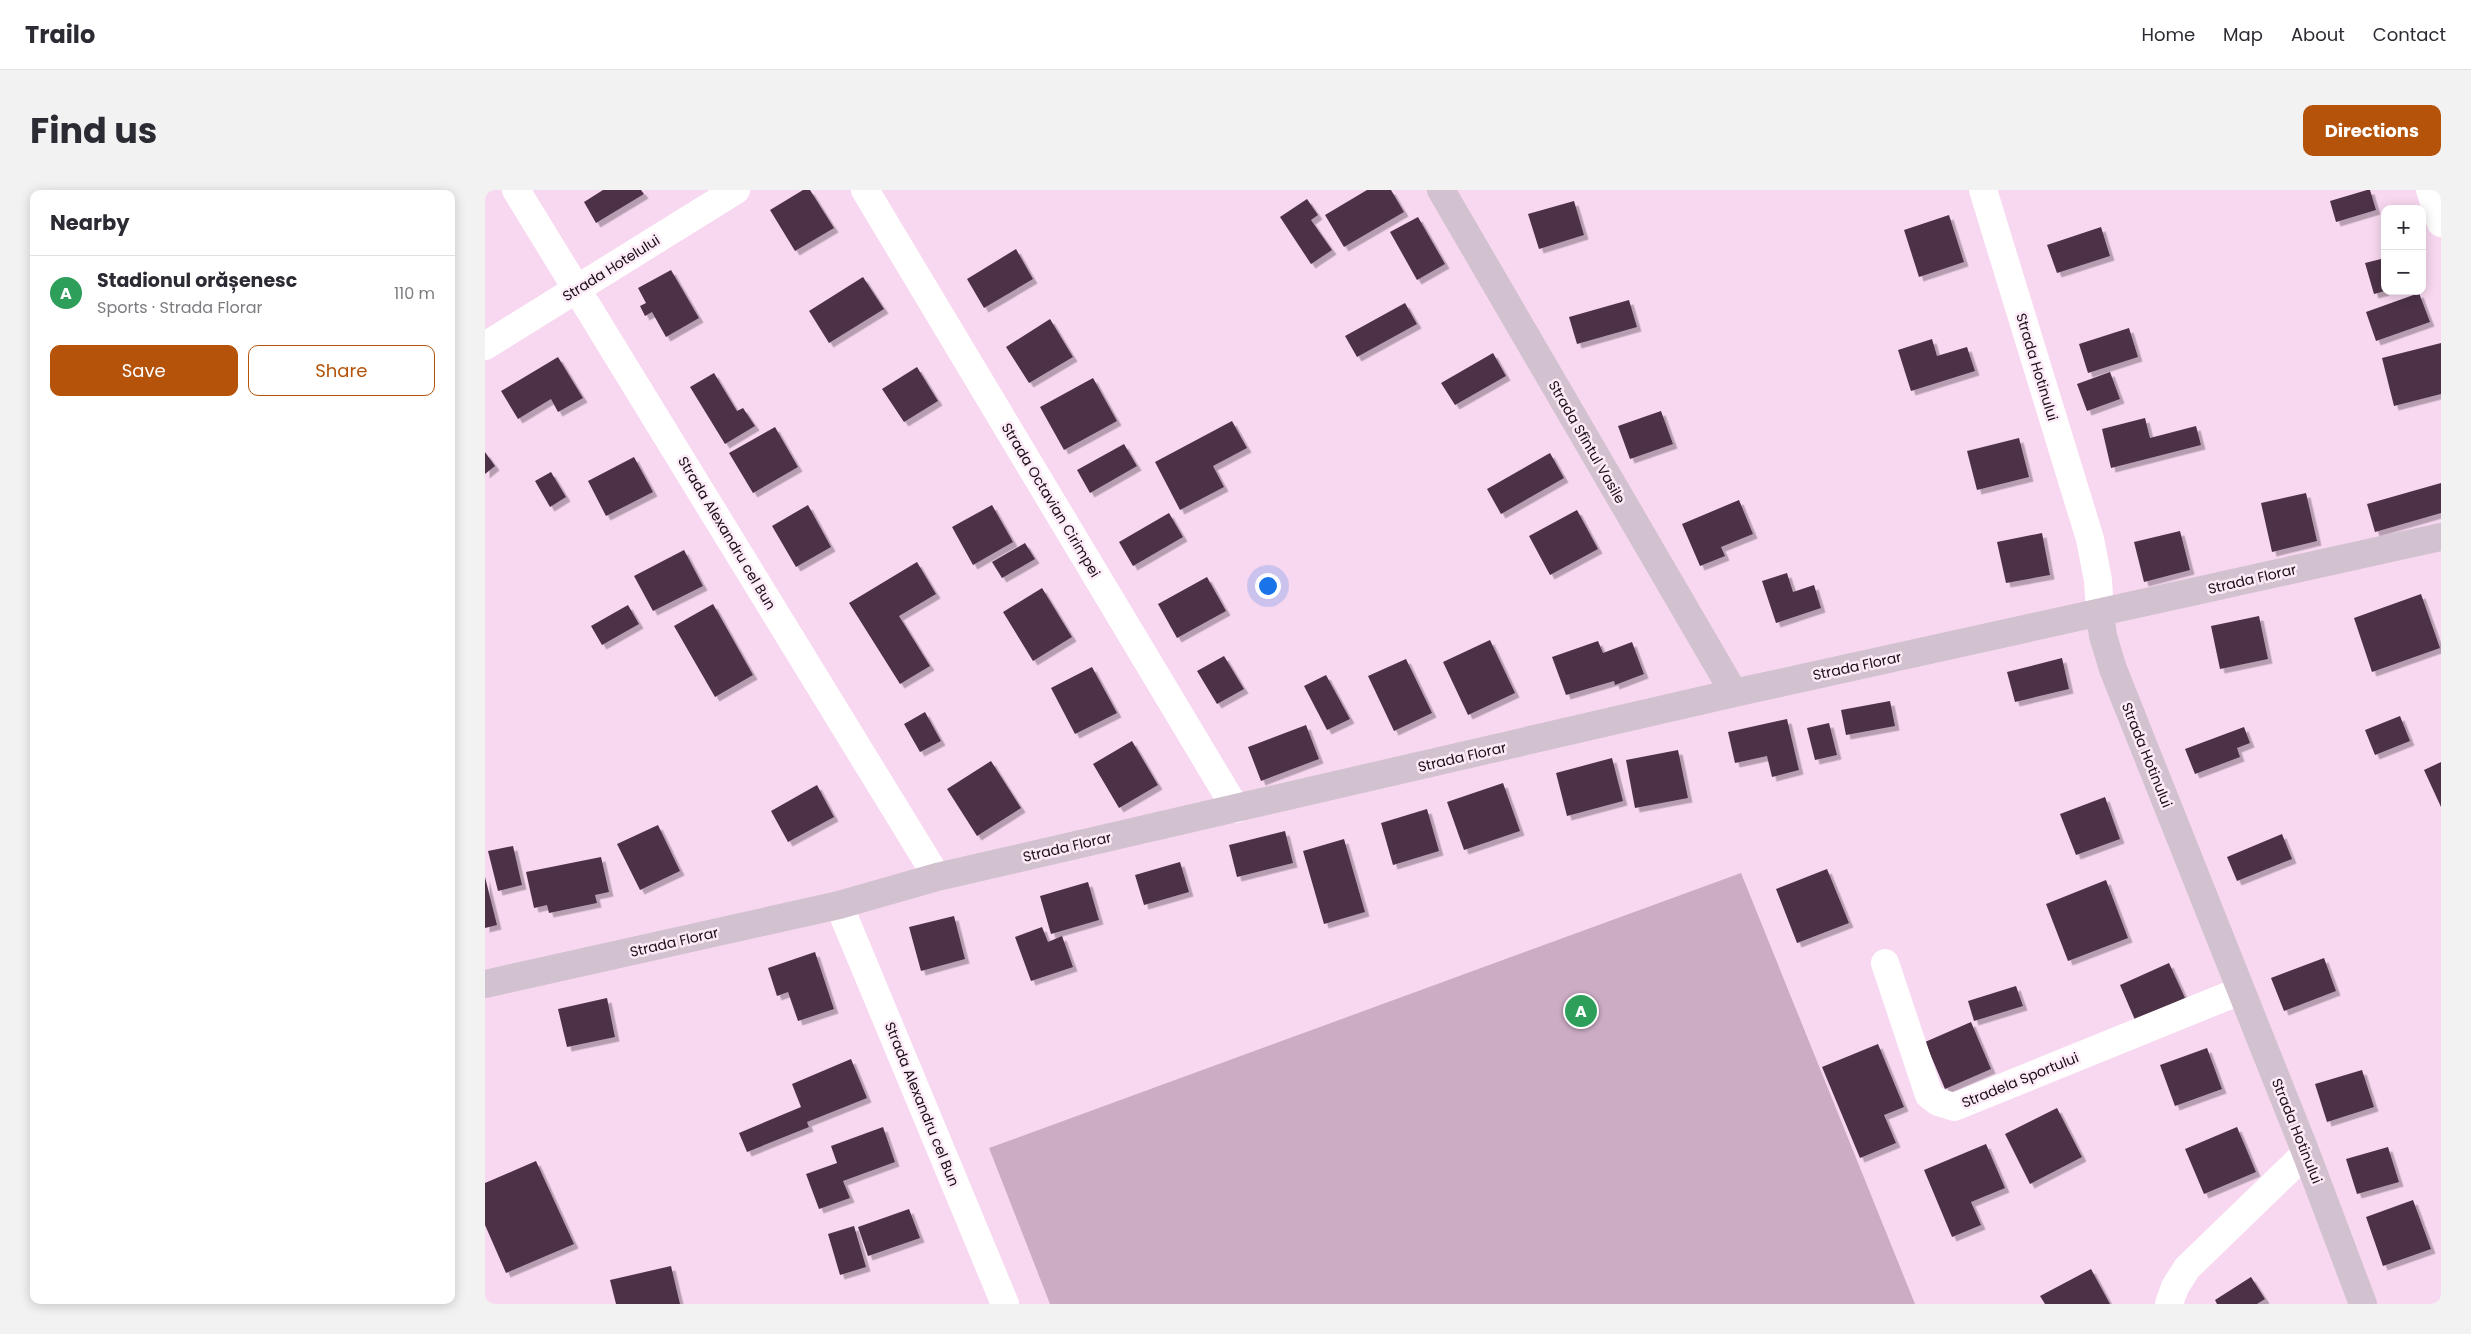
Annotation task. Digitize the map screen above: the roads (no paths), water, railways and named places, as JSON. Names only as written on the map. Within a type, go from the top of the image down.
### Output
[{"type":"street","name":"Strada Alexandru cel Bun","points":[[516,190],[937,877]]},
{"type":"street","name":"Strada Hotelului","points":[[485,346],[737,190]]},
{"type":"street","name":"Strada Octavian Cirimpei","points":[[865,190],[1237,809]]},
{"type":"street","name":"Strada Sfîntul Vasile","points":[[1441,190],[1734,693]]},
{"type":"street","name":"Strada Hotinului","points":[[1983,190],[2090,539],[2098,580],[2103,636],[2113,669],[2306,1153],[2363,1304]]},
{"type":"street","points":[[2430,190],[2441,223]]},
{"type":"street","name":"Strada Florar","points":[[485,984],[839,904],[937,877],[1734,693],[2441,536]]},
{"type":"street","name":"Strada Alexandru cel Bun","points":[[839,904],[1000,1303]]},
{"type":"street","name":"Stradela Sportului","points":[[1885,963],[1929,1095],[1938,1102],[1954,1106],[2240,991]]},
{"type":"street","points":[[2169,1304],[2175,1287],[2187,1268],[2205,1254],[2306,1153]]},
{"type":"place","name":"Stadionul orășenesc","points":[[1581,1011]]}]
